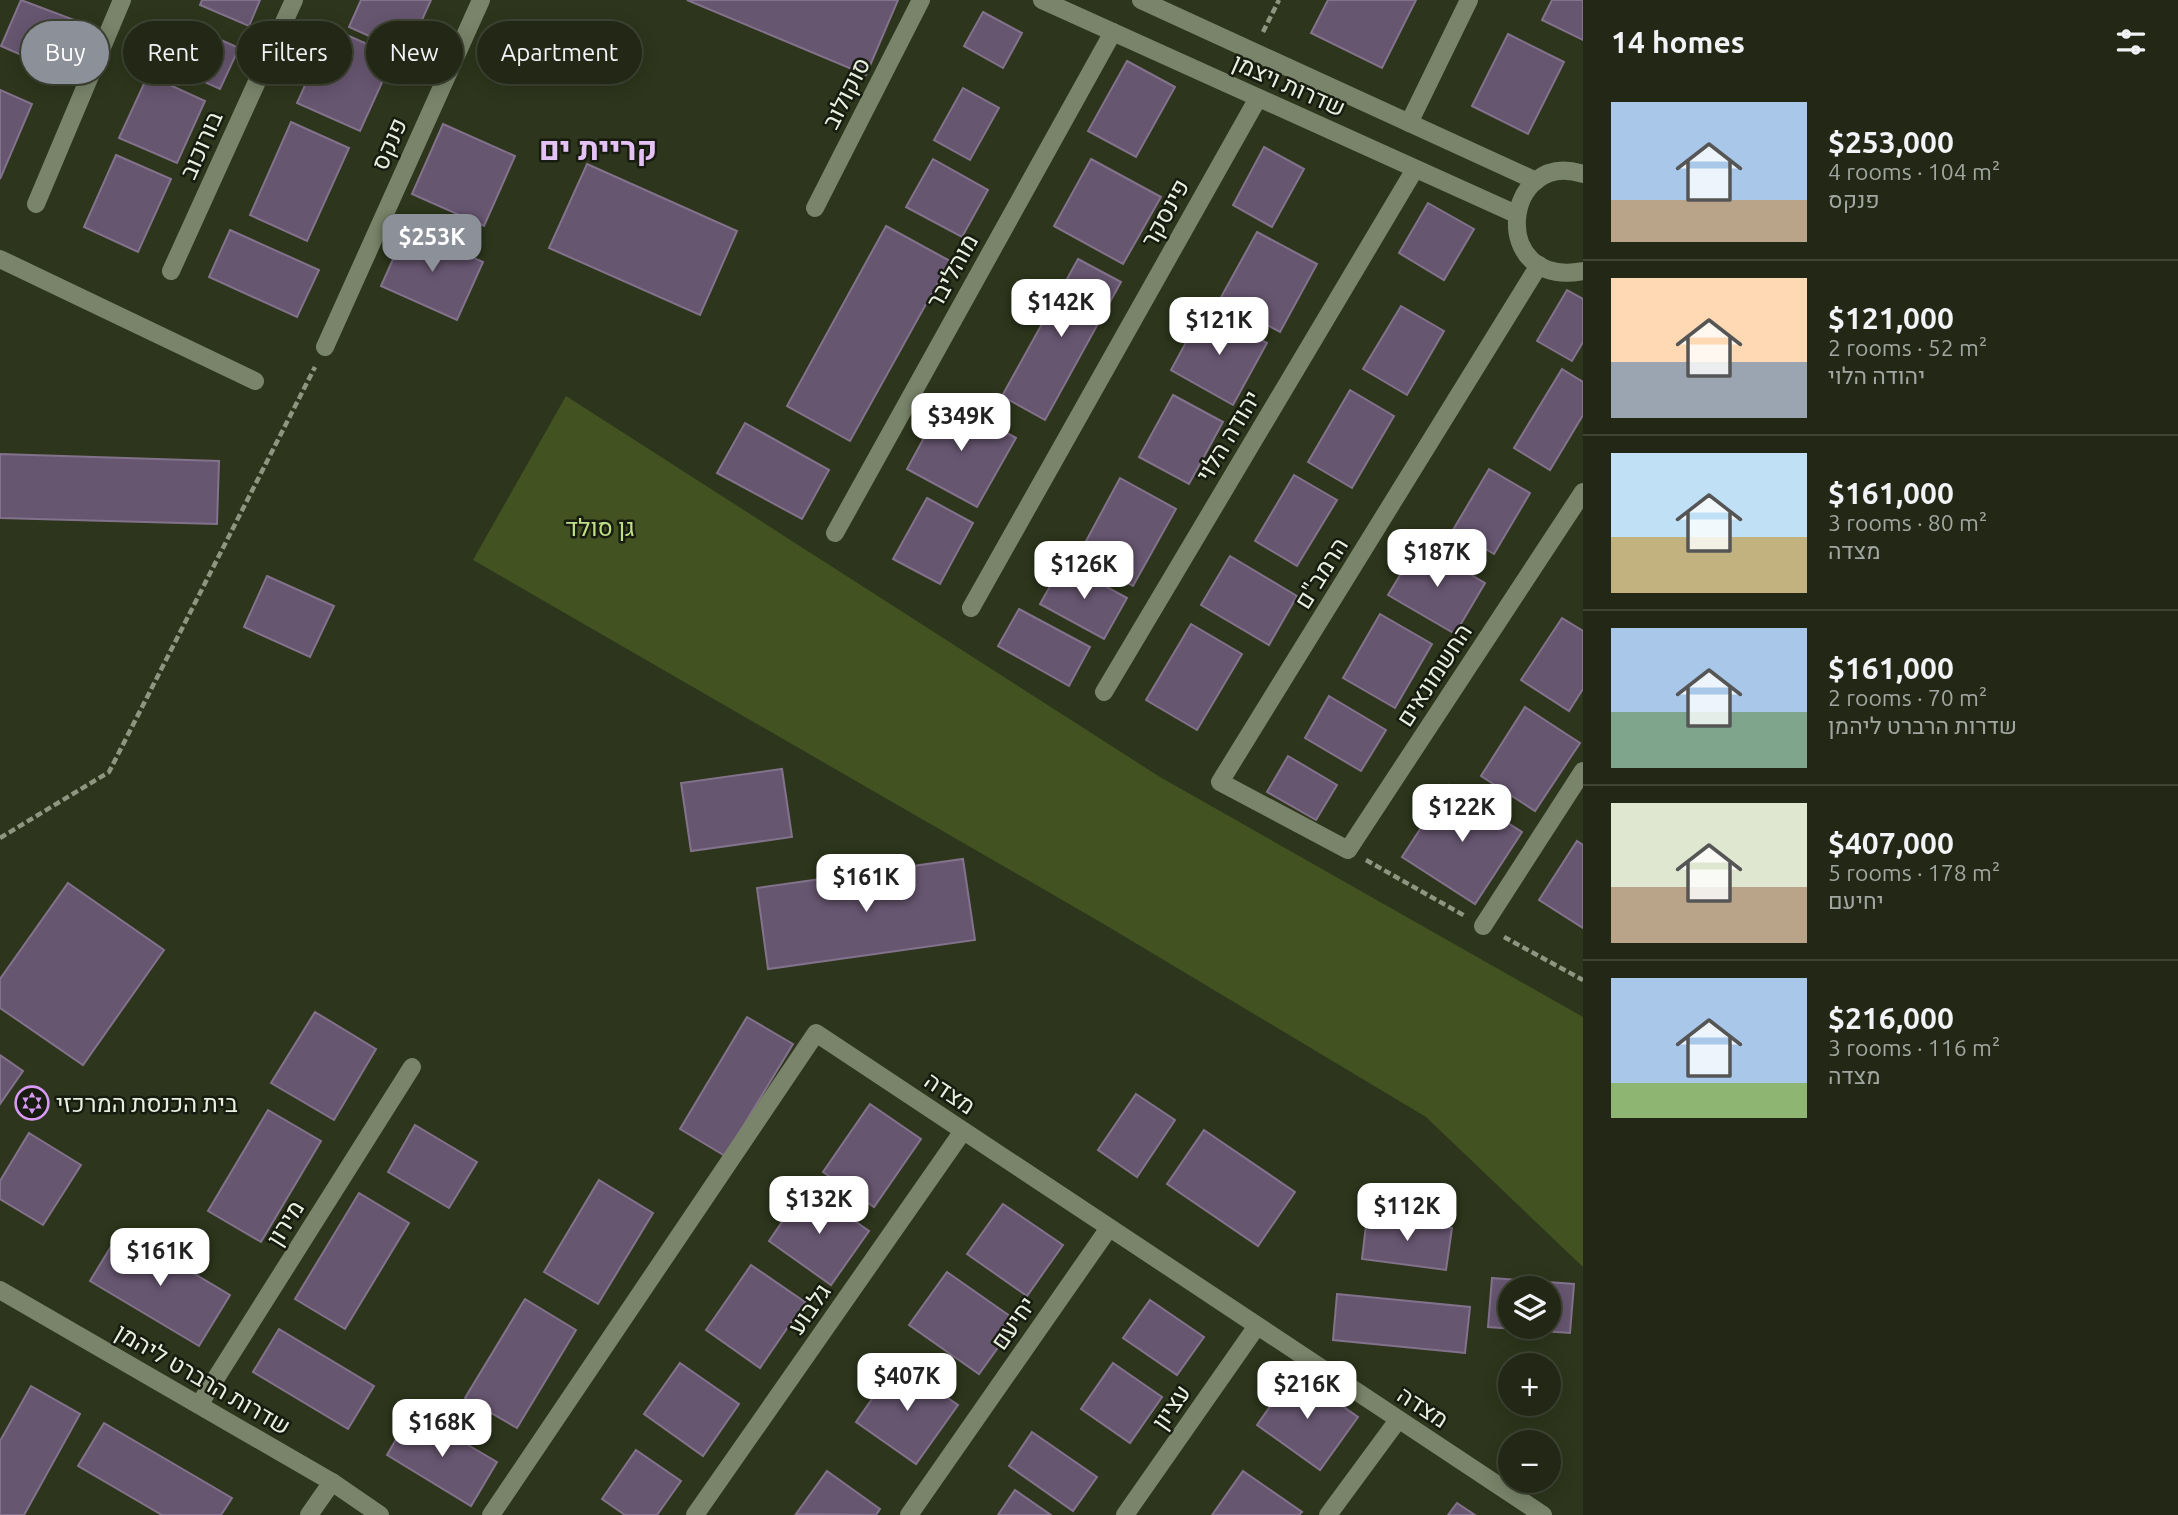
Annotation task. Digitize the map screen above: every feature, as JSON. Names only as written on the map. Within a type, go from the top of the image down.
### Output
[{"type":"street","points":[[36,204],[122,0]]},
{"type":"street","name":"בורוכוב","points":[[171,271],[293,0]]},
{"type":"street","name":"פנקס","points":[[325,347],[481,0]]},
{"type":"street","name":"סוקולוב","points":[[815,208],[921,0]]},
{"type":"street","name":"שדרות ויצמן","points":[[1042,0],[1516,214]]},
{"type":"street","name":"שדרות ויצמן","points":[[1141,0],[1536,181]]},
{"type":"street","points":[[1409,123],[1469,0]]},
{"type":"street","name":"מוהליבר","points":[[835,533],[1113,32]]},
{"type":"street","name":"פינסקר","points":[[971,608],[1258,98]]},
{"type":"street","name":"יהודה הלוי","points":[[1104,692],[1415,169]]},
{"type":"street","points":[[1583,174],[1563,171],[1536,181],[1526,190],[1516,214],[1520,243],[1539,265],[1553,272],[1583,271]]},
{"type":"street","points":[[0,259],[255,381]]},
{"type":"street","name":"הרמב\"ם","points":[[1348,850],[1220,782],[1539,265]]},
{"type":"street","name":"החשמונאים","points":[[1348,850],[1583,492]]},
{"type":"street","points":[[1483,926],[1583,771]]},
{"type":"street","name":"מצדה","points":[[491,1515],[816,1033],[1542,1515]]},
{"type":"street","name":"מירון","points":[[199,1405],[412,1067]]},
{"type":"street","name":"גלבוע","points":[[695,1515],[963,1131]]},
{"type":"street","name":"יחיעם","points":[[909,1515],[1110,1228]]},
{"type":"street","points":[[0,1311],[5,1293]]},
{"type":"street","name":"שדרות הרברט ליהמן","points":[[5,1293],[332,1482],[380,1515]]},
{"type":"street","name":"עציון","points":[[1125,1515],[1257,1326]]},
{"type":"street","points":[[1328,1515],[1398,1419]]},
{"type":"street","points":[[309,1515],[332,1482]]},
{"type":"path","points":[[1253,51],[1279,0]]},
{"type":"path","points":[[0,838],[109,772],[325,347]]},
{"type":"green space","name":"גן סולד","points":[[566,396],[1160,777],[1583,1017],[1583,1267],[1426,1117],[1102,923],[473,560]]},
{"type":"building","points":[[21,0],[77,21],[21,21],[21,55],[1,46]]},
{"type":"building","points":[[202,0],[260,0],[251,21],[237,21],[200,5]]},
{"type":"building","points":[[361,0],[431,0],[421,21],[366,21],[366,35],[352,28],[352,21]]},
{"type":"building","points":[[687,0],[898,0],[866,75]]},
{"type":"building","points":[[1328,0],[1416,0],[1382,68],[1311,33]]},
{"type":"building","points":[[1552,0],[1583,0],[1583,40],[1542,20]]},
{"type":"building","points":[[983,12],[1022,33],[1003,68],[964,46]]},
{"type":"building","points":[[1508,34],[1564,62],[1528,134],[1472,106]]},
{"type":"building","points":[[352,37],[366,44],[366,84],[381,84],[360,131],[297,103],[306,84],[352,84]]},
{"type":"building","points":[[223,41],[237,47],[223,83]]},
{"type":"building","points":[[1127,61],[1175,87],[1136,157],[1088,131]]},
{"type":"building","points":[[144,84],[168,84],[205,101],[177,163],[119,138]]},
{"type":"building","points":[[209,84],[222,84],[220,89]]},
{"type":"building","points":[[963,88],[999,108],[970,160],[934,140]]},
{"type":"building","points":[[0,90],[32,104],[0,179]]},
{"type":"building","points":[[291,122],[349,148],[307,241],[250,215]]},
{"type":"building","points":[[443,124],[515,156],[484,226],[412,194]]},
{"type":"building","points":[[1264,147],[1304,169],[1272,227],[1233,205]]},
{"type":"building","points":[[116,155],[171,179],[138,252],[84,227]]},
{"type":"building","points":[[933,159],[988,190],[962,237],[906,207]]},
{"type":"building","points":[[1091,159],[1161,197],[1123,264],[1054,226]]},
{"type":"building","points":[[587,164],[737,231],[700,315],[549,248]]},
{"type":"building","points":[[1428,203],[1474,229],[1444,280],[1399,253]]},
{"type":"building","points":[[886,226],[950,261],[850,441],[787,406]]},
{"type":"building","points":[[407,228],[483,262],[457,320],[381,286]]},
{"type":"building","points":[[230,230],[319,270],[297,317],[209,277]]},
{"type":"building","points":[[1257,232],[1317,264],[1280,332],[1220,299]]},
{"type":"building","points":[[1078,259],[1121,282],[1045,420],[1002,396]]},
{"type":"building","points":[[1567,290],[1583,299],[1583,342],[1572,361],[1537,341]]},
{"type":"building","points":[[1401,306],[1444,331],[1407,395],[1363,369]]},
{"type":"building","points":[[1204,309],[1267,343],[1233,405],[1171,370]]},
{"type":"building","points":[[1562,369],[1583,382],[1583,415],[1550,470],[1514,448]]},
{"type":"building","points":[[1350,390],[1394,416],[1352,488],[1308,462]]},
{"type":"building","points":[[1173,395],[1223,422],[1189,484],[1139,457]]},
{"type":"building","points":[[945,399],[1016,438],[977,507],[907,469]]},
{"type":"building","points":[[745,423],[829,470],[802,519],[717,473]]},
{"type":"building","points":[[0,454],[219,461],[217,524],[0,518]]},
{"type":"building","points":[[1489,469],[1530,493],[1494,554],[1453,530]]},
{"type":"building","points":[[1294,475],[1337,500],[1297,566],[1255,541]]},
{"type":"building","points":[[1120,478],[1176,509],[1133,586],[1078,556]]},
{"type":"building","points":[[927,498],[973,523],[940,584],[893,559]]},
{"type":"building","points":[[1419,544],[1485,583],[1455,634],[1388,595]]},
{"type":"building","points":[[1230,556],[1297,596],[1269,645],[1201,605]]},
{"type":"building","points":[[1063,563],[1127,598],[1104,639],[1040,604]]},
{"type":"building","points":[[267,576],[334,606],[310,657],[244,627]]},
{"type":"building","points":[[1019,609],[1090,647],[1069,686],[998,646]]},
{"type":"building","points":[[1380,614],[1432,644],[1395,708],[1343,678]]},
{"type":"building","points":[[1562,618],[1583,631],[1583,689],[1569,711],[1521,680]]},
{"type":"building","points":[[1191,624],[1242,654],[1197,730],[1146,700]]},
{"type":"building","points":[[1329,696],[1386,730],[1361,771],[1305,738]]},
{"type":"building","points":[[1525,707],[1580,743],[1535,811],[1481,776]]},
{"type":"building","points":[[1288,756],[1337,785],[1316,820],[1267,792]]},
{"type":"building","points":[[782,769],[792,837],[691,851],[681,783]]},
{"type":"building","points":[[1449,785],[1522,832],[1475,904],[1402,857]]},
{"type":"building","points":[[1577,841],[1583,845],[1583,928],[1539,900]]},
{"type":"building","points":[[963,859],[975,940],[768,969],[757,888]]},
{"type":"building","points":[[68,883],[164,950],[83,1065],[0,1008],[0,979]]},
{"type":"building","points":[[315,1012],[376,1049],[334,1120],[271,1083]]},
{"type":"building","points":[[747,1017],[793,1044],[725,1156],[680,1129]]},
{"type":"building","points":[[0,1055],[23,1071],[0,1104]]},
{"type":"building","points":[[1136,1094],[1175,1120],[1137,1177],[1098,1150]]},
{"type":"building","points":[[870,1104],[921,1139],[874,1207],[823,1172]]},
{"type":"building","points":[[268,1110],[321,1141],[261,1242],[208,1211]]},
{"type":"building","points":[[415,1125],[477,1162],[449,1208],[388,1172]]},
{"type":"building","points":[[1204,1130],[1295,1192],[1258,1246],[1167,1184]]},
{"type":"building","points":[[29,1133],[81,1165],[43,1225],[0,1199],[0,1181]]},
{"type":"building","points":[[599,1180],[653,1213],[598,1304],[544,1272]]},
{"type":"building","points":[[806,1187],[869,1231],[831,1285],[769,1241]]},
{"type":"building","points":[[359,1193],[409,1223],[345,1329],[295,1299]]},
{"type":"building","points":[[1003,1204],[1063,1245],[1027,1296],[967,1254]]},
{"type":"building","points":[[1367,1217],[1452,1228],[1446,1270],[1362,1259]]},
{"type":"building","points":[[121,1230],[230,1295],[199,1346],[90,1281]]},
{"type":"building","points":[[751,1265],[805,1302],[760,1368],[706,1330]]},
{"type":"building","points":[[947,1272],[1017,1321],[979,1374],[909,1325]]},
{"type":"building","points":[[1492,1278],[1498,1278],[1498,1328],[1488,1327]]},
{"type":"building","points":[[1561,1283],[1574,1284],[1570,1333],[1561,1332]]},
{"type":"building","points":[[1337,1294],[1470,1307],[1465,1353],[1333,1340]]},
{"type":"building","points":[[525,1299],[576,1330],[517,1428],[465,1398]]},
{"type":"building","points":[[1150,1300],[1204,1337],[1177,1375],[1123,1338]]},
{"type":"building","points":[[279,1329],[374,1386],[348,1429],[253,1372]]},
{"type":"building","points":[[680,1363],[739,1404],[703,1456],[644,1414]]},
{"type":"building","points":[[897,1363],[958,1405],[916,1464],[856,1422]]},
{"type":"building","points":[[1113,1363],[1162,1397],[1130,1443],[1081,1409]]},
{"type":"building","points":[[1294,1372],[1358,1417],[1320,1470],[1257,1425]]},
{"type":"building","points":[[31,1386],[80,1414],[24,1515],[0,1515],[0,1441]]},
{"type":"building","points":[[412,1412],[497,1462],[471,1506],[387,1455]]},
{"type":"building","points":[[104,1423],[232,1498],[221,1515],[162,1515],[78,1466]]},
{"type":"building","points":[[1032,1432],[1097,1477],[1073,1511],[1009,1466]]},
{"type":"building","points":[[636,1450],[681,1481],[657,1515],[625,1515],[602,1499]]},
{"type":"building","points":[[827,1471],[880,1509],[876,1515],[796,1514]]},
{"type":"building","points":[[1243,1471],[1302,1512],[1299,1515],[1212,1515]]},
{"type":"building","points":[[1015,1490],[1051,1515],[998,1515]]},
{"type":"building","points":[[1457,1503],[1475,1515],[1448,1515]]},
{"type":"place","name":"בית הכנסת המרכזי","points":[[32,1103]]},
{"type":"district","name":"קריית ים","points":[[598,148]]}]
